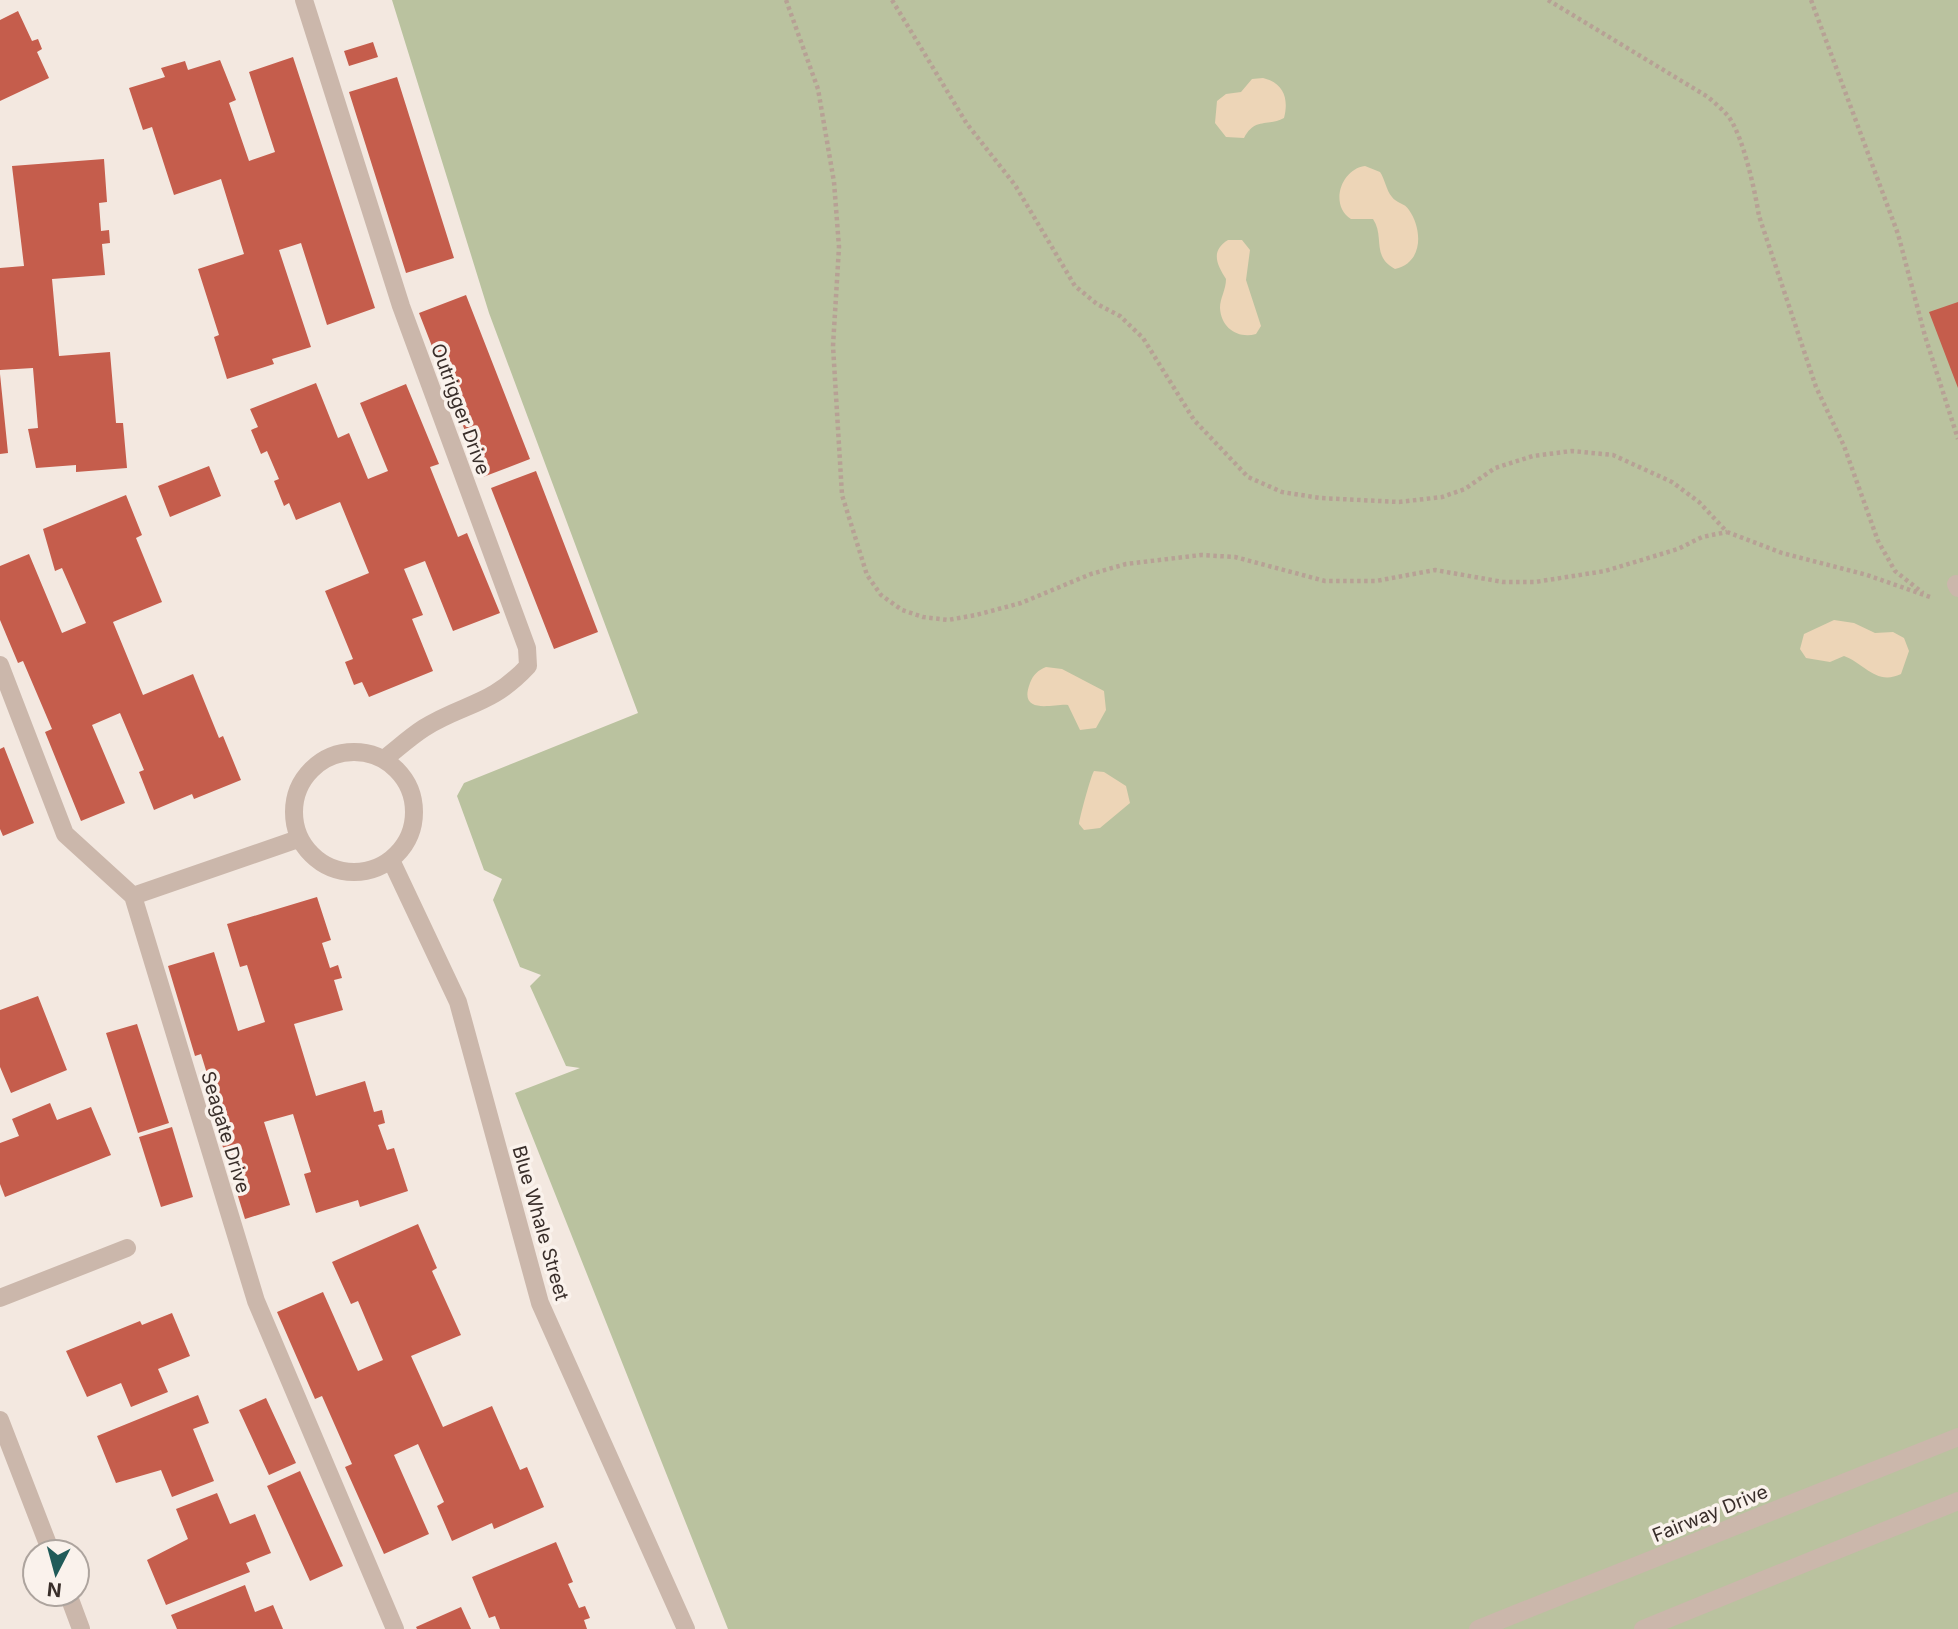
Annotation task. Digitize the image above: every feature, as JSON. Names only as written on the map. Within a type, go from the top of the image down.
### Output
[{"type":"street","name":"Outrigger Drive","points":[[304,0],[401,306],[527,648],[528,666],[512,683],[484,703],[424,728],[384,759]]},
{"type":"street","points":[[0,665],[65,834],[133,896],[298,839]]},
{"type":"street","points":[[346,752],[365,753],[384,759],[405,780],[415,808],[413,827],[405,845],[391,860],[373,870],[353,873],[332,869],[314,858],[298,839],[294,804],[300,786],[311,770],[327,758],[346,752]]},
{"type":"street","name":"Blue Whale Street","points":[[391,860],[458,1002],[540,1303],[686,1629]]},
{"type":"street","name":"Seagate Drive","points":[[133,896],[256,1301],[395,1629]]},
{"type":"street","points":[[0,1298],[127,1248]]},
{"type":"street","points":[[0,1420],[46,1538]]},
{"type":"street","name":"Fairway Drive","points":[[1478,1629],[1958,1437]]},
{"type":"street","points":[[1643,1629],[1958,1500]]},
{"type":"street","points":[[73,1608],[81,1629]]},
{"type":"path","points":[[786,0],[809,56],[818,89],[834,182],[839,247],[833,345],[842,495],[867,575],[881,594],[902,610],[923,617],[948,620],[976,615],[1021,603],[1091,574],[1126,564],[1201,555],[1235,556],[1325,581],[1376,581],[1435,570],[1503,582],[1535,582],[1605,571],[1678,549],[1702,537],[1727,532]]},
{"type":"path","points":[[892,0],[967,124],[1015,184],[1075,286],[1097,304],[1120,316],[1143,338],[1194,420],[1248,477],[1282,492],[1359,501],[1399,502],[1442,497],[1465,489],[1495,468],[1533,456],[1572,451],[1613,455],[1672,482],[1699,502],[1727,532],[1782,553],[1867,575],[1930,597],[1895,571],[1878,541],[1844,446],[1816,387],[1759,216],[1755,189],[1738,136],[1729,117],[1709,97],[1548,0]]},
{"type":"path","points":[[1811,0],[1898,234],[1925,336],[1958,439]]},
{"type":"green space","points":[[392,0],[1958,0],[1958,1629],[728,1629],[515,1093],[580,1068],[566,1066],[530,986],[541,975],[520,967],[493,900],[502,879],[484,870],[457,796],[464,783],[638,713],[489,313]]},
{"type":"sand","points":[[1263,78],[1276,84],[1283,93],[1286,104],[1284,118],[1252,127],[1244,138],[1226,137],[1215,123],[1217,101],[1226,94],[1241,92],[1252,79]]},
{"type":"sand","points":[[1365,166],[1380,172],[1390,194],[1407,208],[1414,218],[1418,245],[1411,260],[1404,266],[1395,269],[1383,258],[1373,219],[1351,219],[1344,213],[1339,197],[1344,180]]},
{"type":"sand","points":[[1228,240],[1242,240],[1250,250],[1246,280],[1261,326],[1256,334],[1237,333],[1227,326],[1221,315],[1220,304],[1226,279],[1220,269],[1217,253]]},
{"type":"sand","points":[[1834,620],[1854,623],[1875,633],[1893,632],[1904,638],[1909,651],[1901,674],[1892,677],[1877,675],[1844,656],[1830,662],[1806,658],[1800,649],[1804,634]]},
{"type":"sand","points":[[1046,667],[1062,669],[1104,691],[1106,710],[1096,728],[1080,730],[1068,705],[1040,706],[1029,700],[1027,694],[1031,680]]},
{"type":"sand","points":[[1094,771],[1104,772],[1126,786],[1130,803],[1100,828],[1084,830],[1079,824]]},
{"type":"building","points":[[18,11],[32,41],[38,39],[42,49],[37,52],[49,78],[0,101],[0,20]]},
{"type":"building","points":[[373,42],[378,57],[349,66],[344,51]]},
{"type":"building","points":[[293,57],[375,308],[327,325],[301,243],[279,250],[311,347],[272,359],[274,364],[227,379],[214,337],[219,335],[198,269],[244,254],[221,179],[174,195],[152,127],[143,130],[129,88],[165,77],[161,68],[185,61],[188,70],[220,60],[236,100],[229,103],[249,161],[275,152],[249,72]]},
{"type":"building","points":[[397,77],[454,258],[406,273],[349,92]]},
{"type":"building","points":[[104,159],[107,202],[99,203],[101,231],[109,230],[110,243],[102,244],[105,275],[52,279],[59,356],[110,352],[116,423],[123,423],[127,468],[76,472],[76,465],[36,468],[28,429],[38,428],[33,368],[0,370],[0,268],[24,266],[12,166]]},
{"type":"building","points":[[466,295],[530,459],[483,477],[419,313]]},
{"type":"building","points":[[1958,302],[1958,388],[1929,312]]},
{"type":"building","points":[[0,374],[8,453],[0,454]]},
{"type":"building","points":[[316,383],[338,438],[349,433],[368,479],[388,471],[360,403],[406,384],[439,464],[430,467],[458,537],[467,533],[500,613],[453,631],[425,561],[404,569],[423,615],[412,619],[433,671],[369,697],[362,682],[354,685],[345,662],[353,659],[325,591],[369,573],[340,502],[296,520],[289,503],[284,506],[274,481],[279,479],[267,451],[261,454],[251,430],[258,427],[250,409]]},
{"type":"building","points":[[209,466],[221,496],[170,517],[158,486]]},
{"type":"building","points":[[536,471],[598,632],[554,649],[491,488]]},
{"type":"building","points":[[126,495],[142,535],[136,538],[162,602],[113,622],[143,695],[193,674],[219,738],[223,736],[241,780],[194,799],[192,794],[154,810],[139,772],[144,770],[120,713],[92,725],[125,803],[81,821],[45,732],[52,729],[23,661],[18,663],[0,620],[0,566],[29,554],[62,633],[86,623],[62,568],[55,571],[43,529]]},
{"type":"building","points":[[4,747],[34,823],[3,836],[0,829],[0,749]]},
{"type":"building","points":[[317,897],[331,940],[322,943],[330,968],[338,965],[342,978],[334,980],[343,1010],[294,1024],[316,1096],[365,1081],[374,1112],[382,1110],[385,1123],[378,1125],[387,1150],[394,1148],[408,1191],[360,1207],[358,1200],[316,1213],[304,1174],[311,1172],[293,1114],[264,1122],[290,1205],[245,1219],[217,1128],[223,1126],[201,1054],[195,1056],[168,966],[214,952],[238,1031],[265,1022],[247,965],[240,967],[227,924]]},
{"type":"building","points":[[38,996],[67,1070],[11,1093],[0,1067],[0,1010]]},
{"type":"building","points":[[137,1024],[169,1123],[138,1133],[106,1033]]},
{"type":"building","points":[[50,1103],[57,1120],[91,1107],[111,1155],[5,1197],[0,1184],[0,1143],[19,1136],[12,1119]]},
{"type":"building","points":[[172,1127],[193,1197],[161,1207],[139,1137]]},
{"type":"building","points":[[418,1224],[437,1268],[432,1271],[461,1335],[411,1356],[443,1427],[492,1406],[520,1470],[527,1467],[544,1507],[494,1529],[492,1523],[452,1541],[437,1506],[444,1502],[418,1444],[394,1455],[429,1534],[384,1554],[345,1467],[352,1464],[322,1396],[315,1399],[277,1312],[323,1292],[358,1371],[383,1360],[358,1301],[351,1304],[332,1262]]},
{"type":"building","points":[[172,1313],[190,1356],[158,1369],[168,1392],[131,1407],[121,1383],[87,1397],[66,1351],[140,1321],[142,1325]]},
{"type":"building","points":[[198,1395],[209,1423],[193,1429],[214,1481],[172,1497],[161,1470],[116,1483],[97,1436]]},
{"type":"building","points":[[266,1398],[296,1463],[269,1475],[239,1410]]},
{"type":"building","points":[[300,1471],[343,1566],[310,1581],[267,1486]]},
{"type":"building","points":[[217,1493],[230,1524],[255,1514],[271,1553],[246,1563],[250,1572],[166,1605],[147,1560],[188,1539],[176,1509]]},
{"type":"building","points":[[556,1542],[573,1582],[568,1584],[579,1608],[585,1606],[590,1618],[584,1620],[587,1629],[500,1629],[495,1616],[489,1618],[472,1577]]},
{"type":"building","points":[[245,1585],[255,1612],[273,1605],[283,1629],[177,1629],[171,1615]]},
{"type":"building","points":[[461,1607],[471,1629],[416,1627]]}]
